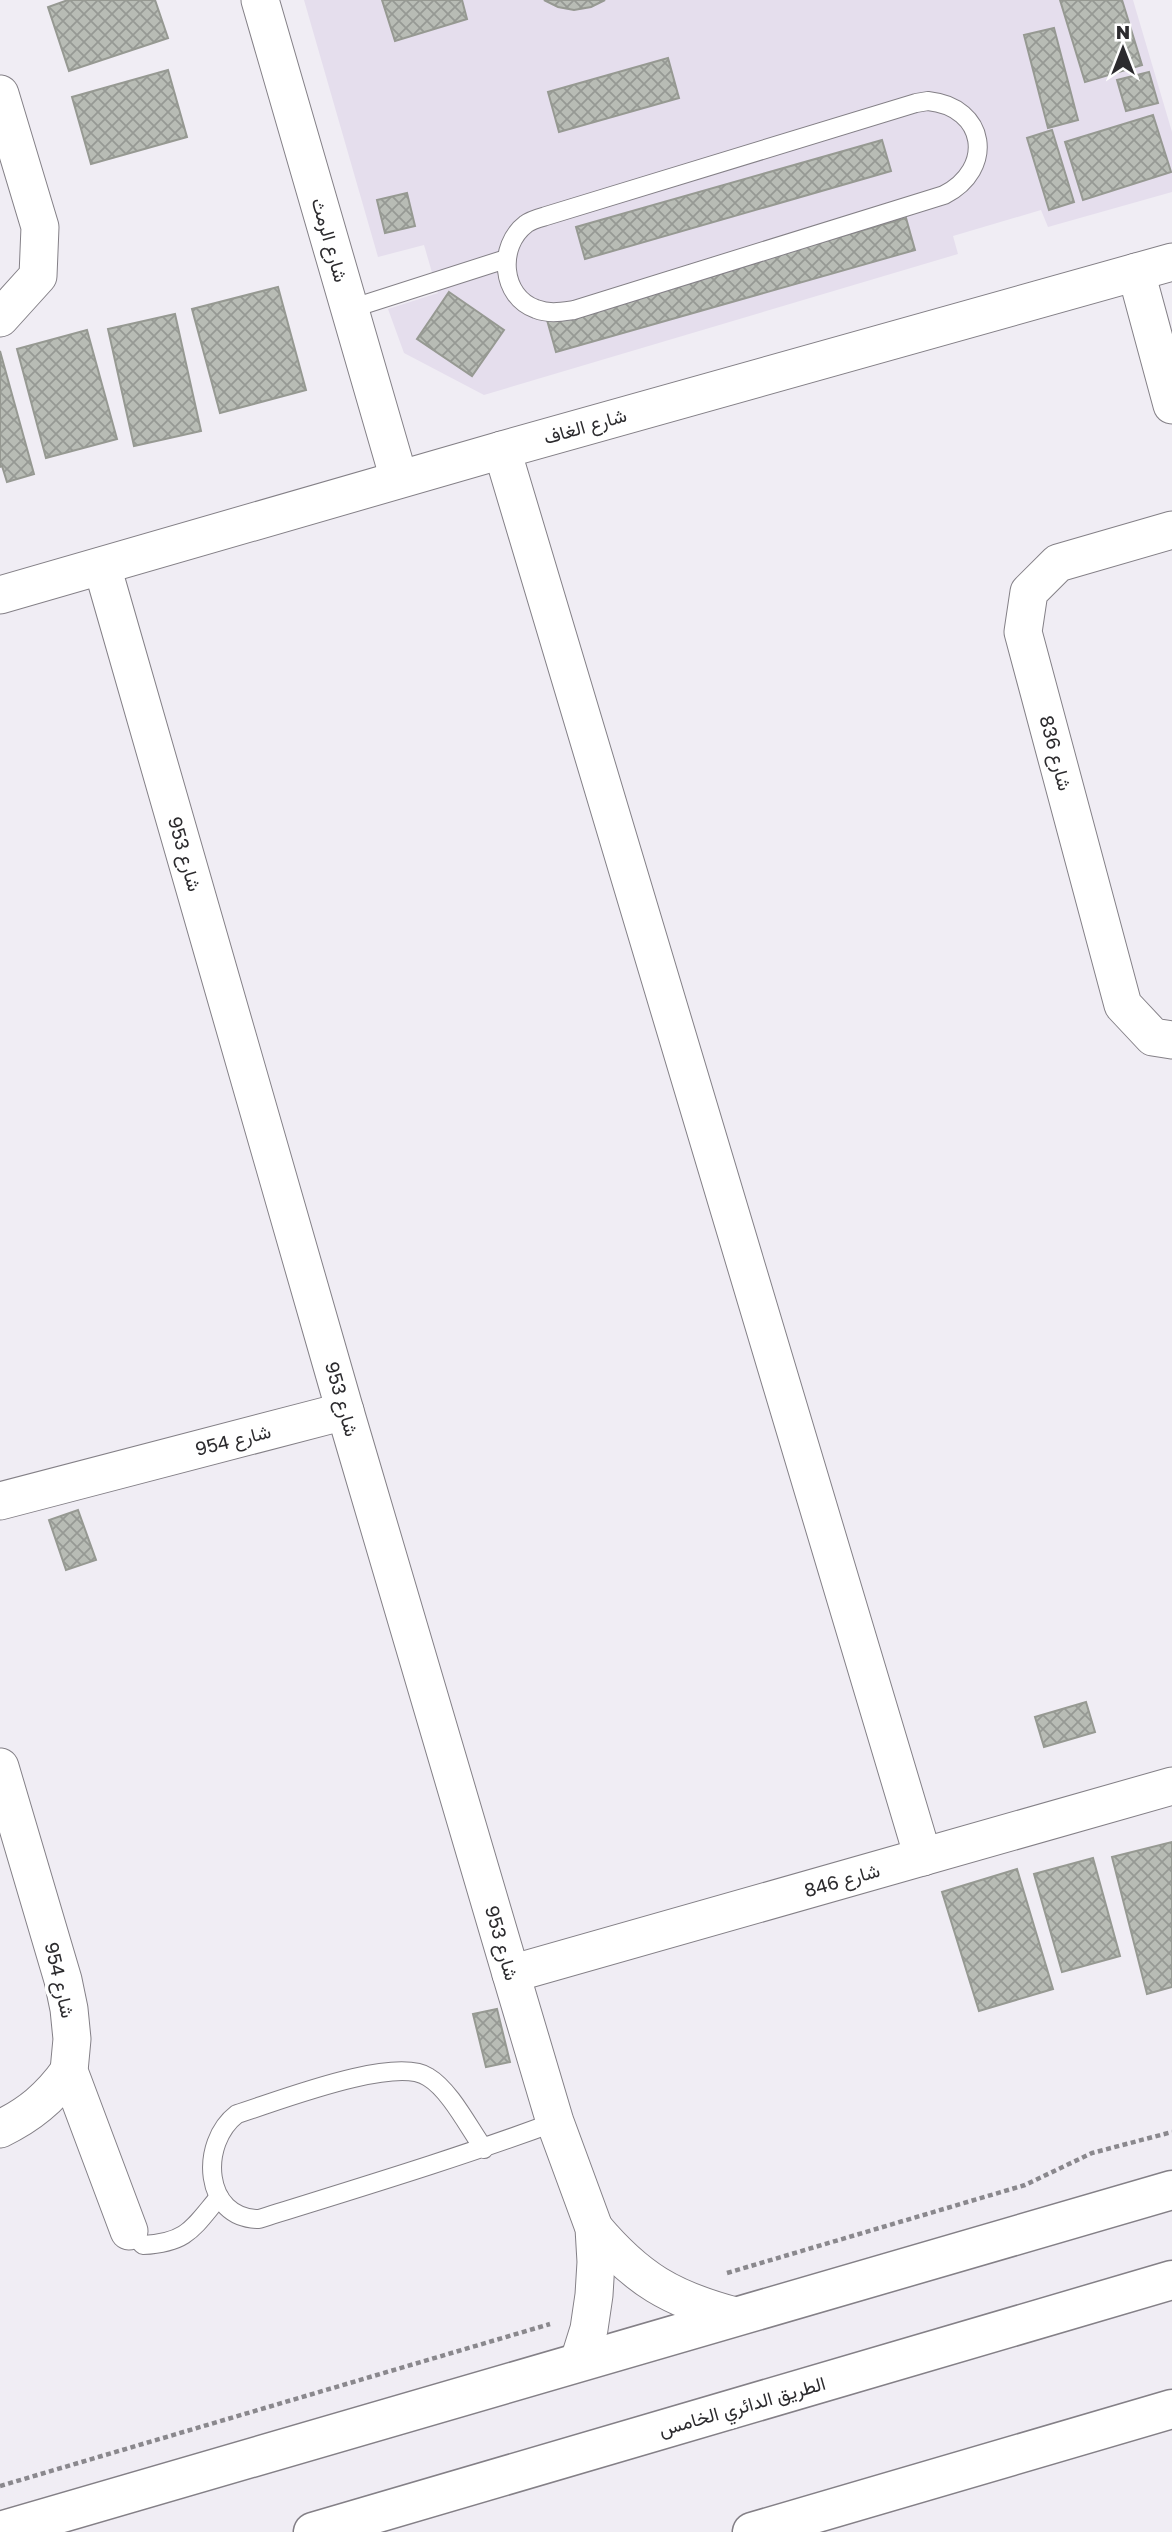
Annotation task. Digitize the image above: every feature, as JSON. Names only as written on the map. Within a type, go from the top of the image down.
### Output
[{"type":"highway","points":[[0,2531],[1172,2190]]},
{"type":"highway","name":"الطريق الدائري الخامس","points":[[313,2532],[1172,2280]]},
{"type":"highway","points":[[752,2532],[1172,2409]]},
{"type":"street","name":"شارع الرمث","points":[[260,0],[399,479]]},
{"type":"street","points":[[0,94],[40,228],[38,276],[0,318]]},
{"type":"street","name":"شارع الغاف","points":[[0,595],[399,479],[1172,262]]},
{"type":"street","points":[[1136,272],[1172,405]]},
{"type":"street","points":[[502,450],[923,1857]]},
{"type":"street","name":"شارع 836","points":[[1172,530],[1058,563],[1029,592],[1023,632],[1123,1005],[1153,1037],[1172,1040]]},
{"type":"street","name":"شارع 953","points":[[102,566],[345,1411],[511,1974],[555,2122],[594,2228],[594,2295],[589,2329],[579,2361]]},
{"type":"street","name":"شارع 954","points":[[0,1501],[345,1411]]},
{"type":"street","name":"شارع 954","points":[[0,1767],[63,1980],[72,2039],[69,2071],[129,2231]]},
{"type":"street","name":"شارع 846","points":[[511,1974],[1172,1786]]},
{"type":"street","points":[[0,2129],[39,2106],[69,2071]]},
{"type":"street","name":"شارع 953","points":[[594,2228],[614,2252],[638,2274],[665,2291],[699,2306],[735,2316]]},
{"type":"lane","points":[[916,103],[952,106],[971,122],[975,132],[978,144],[972,169],[955,189],[944,195],[574,310],[554,313],[534,309],[518,297],[508,279],[506,259],[512,239],[526,224],[545,215],[916,103]]},
{"type":"lane","points":[[350,309],[506,259]]},
{"type":"lane","points":[[484,2149],[438,2083],[416,2071],[386,2071],[237,2114],[224,2127],[213,2152],[213,2181],[219,2197],[236,2213],[247,2219],[259,2219],[484,2149],[555,2122]]},
{"type":"lane","points":[[129,2231],[143,2245],[175,2242],[191,2229],[219,2197]]},
{"type":"shaded area","points":[[304,0],[1133,0],[1172,132],[1172,192],[1048,227],[1041,210],[953,236],[958,254],[484,395],[404,353],[388,309],[438,293],[424,245],[378,257]]},
{"type":"building","points":[[68,0],[155,0],[168,38],[69,71],[48,7]]},
{"type":"building","points":[[382,0],[462,0],[467,19],[395,41]]},
{"type":"building","points":[[544,0],[605,0],[591,7],[574,10],[558,7]]},
{"type":"building","points":[[1060,0],[1122,0],[1142,65],[1085,82]]},
{"type":"building","points":[[1054,28],[1078,120],[1048,128],[1024,35]]},
{"type":"building","points":[[668,58],[679,98],[559,132],[548,92]]},
{"type":"building","points":[[168,70],[187,137],[91,164],[72,97]]},
{"type":"building","points":[[1149,72],[1158,103],[1126,111],[1117,80]]},
{"type":"building","points":[[1153,115],[1171,172],[1083,200],[1065,142]]},
{"type":"building","points":[[1052,130],[1074,202],[1049,210],[1027,138]]},
{"type":"building","points":[[882,140],[891,171],[585,259],[576,227]]},
{"type":"building","points":[[407,193],[415,226],[385,233],[377,200]]},
{"type":"building","points":[[906,218],[915,250],[556,352],[547,320]]},
{"type":"building","points":[[278,287],[306,390],[220,413],[192,309]]},
{"type":"building","points":[[449,292],[504,330],[472,376],[417,339]]},
{"type":"building","points":[[175,314],[201,431],[134,446],[108,329]]},
{"type":"building","points":[[87,330],[117,439],[46,458],[17,349]]},
{"type":"building","points":[[0,351],[34,474],[7,482],[2,466],[0,467]]},
{"type":"building","points":[[78,1510],[96,1560],[66,1570],[49,1520]]},
{"type":"building","points":[[1086,1702],[1095,1732],[1044,1747],[1035,1717]]},
{"type":"building","points":[[1172,1842],[1172,1987],[1147,1994],[1112,1857]]},
{"type":"building","points":[[1093,1858],[1120,1956],[1062,1972],[1034,1874]]},
{"type":"building","points":[[1017,1869],[1053,1989],[979,2011],[942,1892]]},
{"type":"building","points":[[497,2009],[510,2062],[486,2067],[473,2014]]}]
